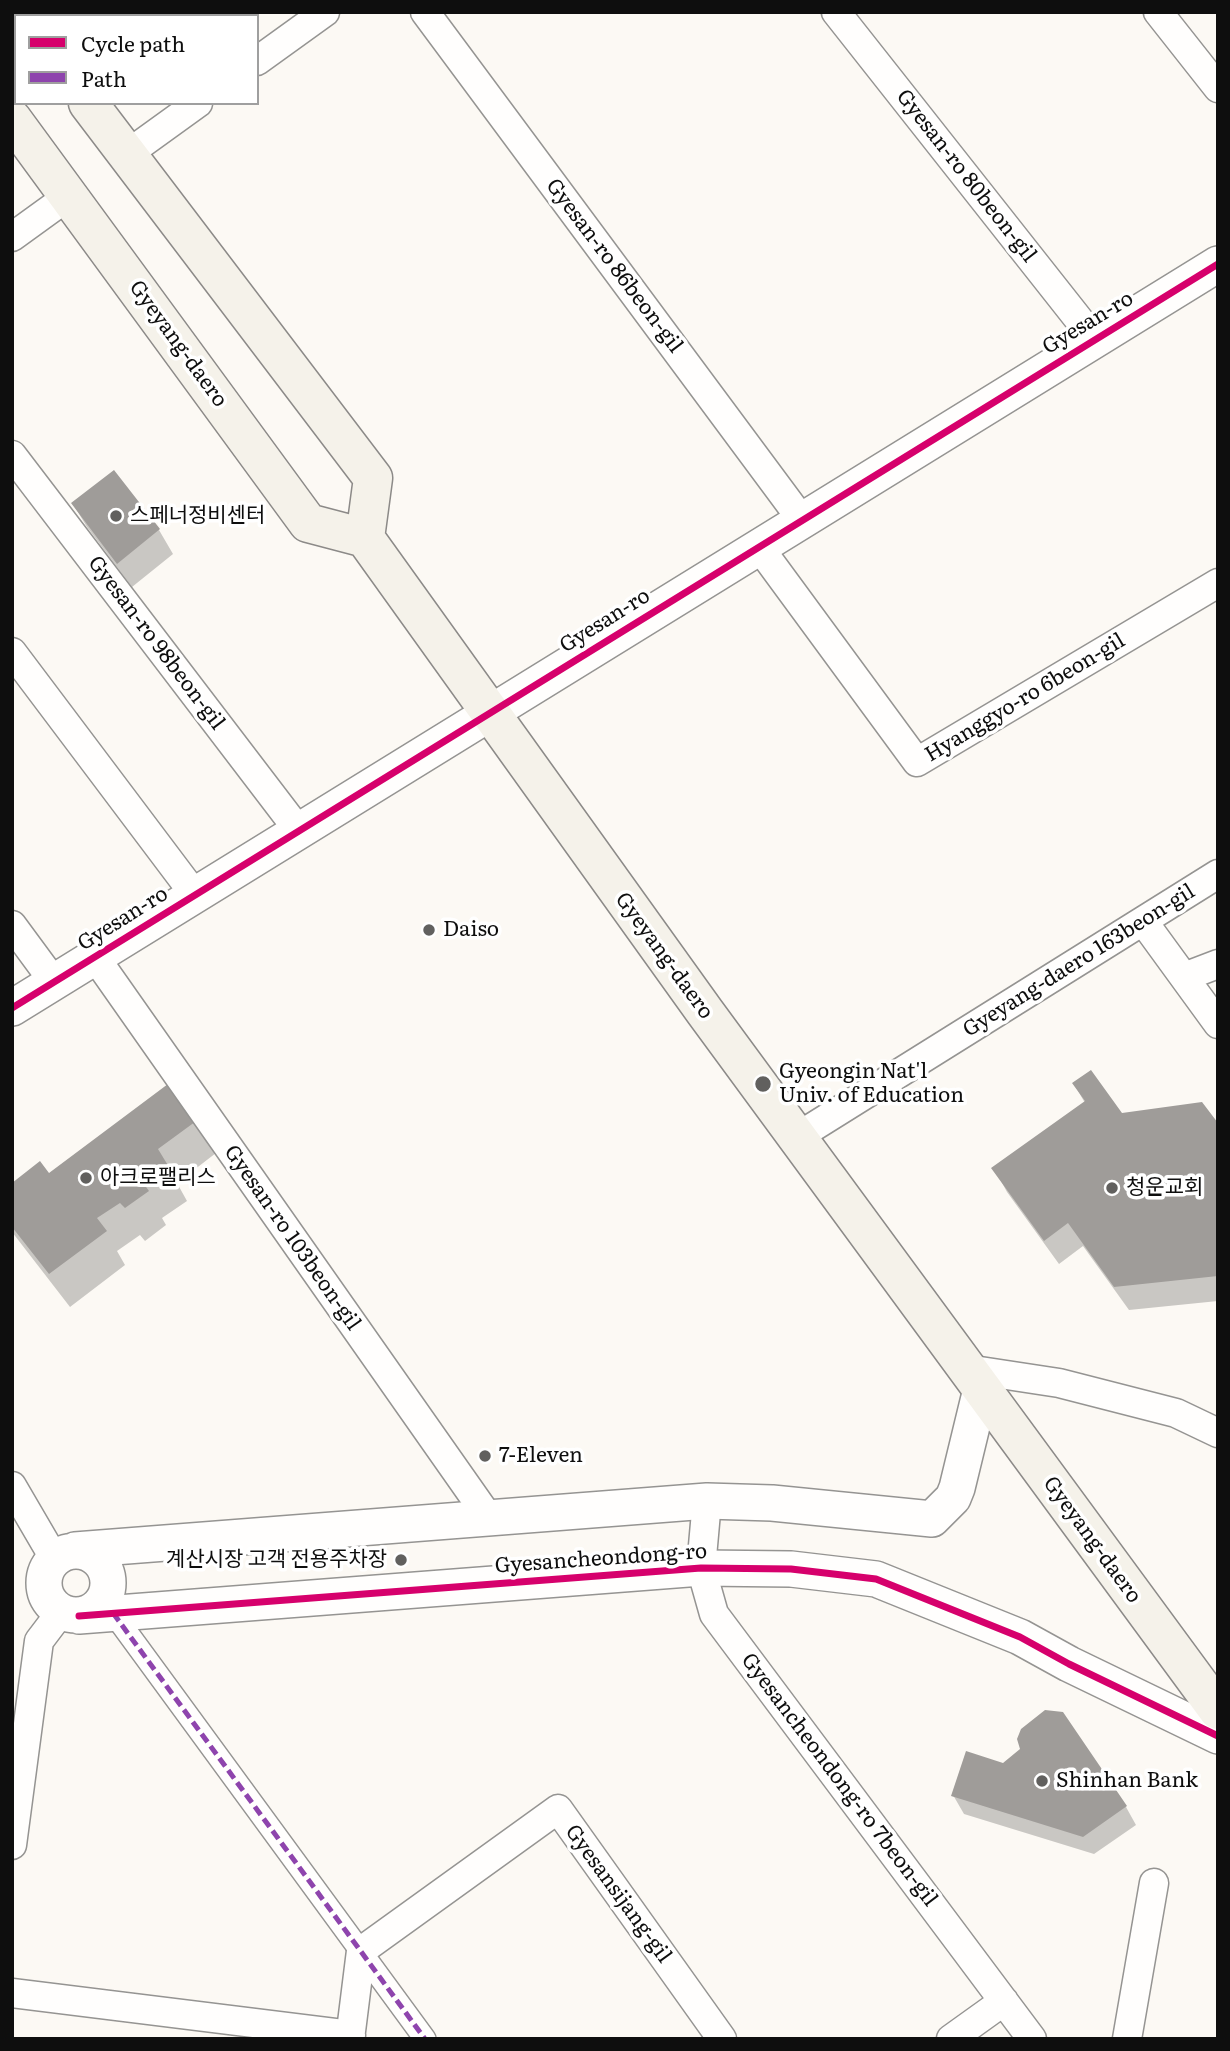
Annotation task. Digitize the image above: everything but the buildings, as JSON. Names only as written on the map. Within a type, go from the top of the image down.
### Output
[{"type":"main road","points":[[90,105],[373,478],[365,538]]},
{"type":"main road","name":"Gyeyang-daero","points":[[12,119],[308,523],[365,538],[974,1379],[1202,1673],[1218,1710]]},
{"type":"street","points":[[259,60],[325,12]]},
{"type":"street","name":"Gyesan-ro 86beon-gil","points":[[425,12],[802,520]]},
{"type":"street","name":"Gyesan-ro 80beon-gil","points":[[836,12],[1095,340]]},
{"type":"street","points":[[1158,12],[1218,88]]},
{"type":"street","points":[[126,155],[195,105]]},
{"type":"street","points":[[12,237],[70,195]]},
{"type":"street","name":"Gyesan-ro","points":[[12,1008],[1218,264]]},
{"type":"street","name":"Gyesan-ro 98beon-gil","points":[[12,455],[299,831]]},
{"type":"street","name":"Hyanggyo-ro 6beon-gil","points":[[759,547],[917,762],[1218,583]]},
{"type":"street","points":[[12,652],[195,895]]},
{"type":"street","name":"Gyeyang-daero 163beon-gil","points":[[797,1137],[1218,874]]},
{"type":"street","points":[[1143,921],[1218,1024]]},
{"type":"street","points":[[12,925],[54,982]]},
{"type":"street","name":"Gyesan-ro 103beon-gil","points":[[95,957],[489,1518]]},
{"type":"street","points":[[1184,977],[1218,964]]},
{"type":"street","points":[[46,1565],[489,1518],[708,1501],[772,1503],[932,1519],[953,1498],[957,1488],[974,1379],[1059,1383],[1176,1413],[1218,1433]]},
{"type":"street","points":[[12,1486],[46,1565],[46,1598],[70,1614]]},
{"type":"street","name":"Gyesancheondong-ro 7beon-gil","points":[[708,1501],[701,1568],[714,1614],[1032,2039]]},
{"type":"street","points":[[12,1845],[39,1641],[70,1614],[94,1611],[106,1597],[108,1577],[98,1559],[46,1565]]},
{"type":"street","name":"Gyesancheondong-ro","points":[[70,1614],[113,1613],[701,1568],[790,1569],[876,1579],[1020,1637],[1069,1664],[1218,1736]]},
{"type":"street","points":[[113,1613],[425,2039]]},
{"type":"street","name":"Gyesansijang-gil","points":[[360,1951],[558,1809],[722,2039]]},
{"type":"street","points":[[1127,2039],[1154,1883]]},
{"type":"street","points":[[12,1993],[350,2037],[360,1951]]},
{"type":"street","points":[[951,2039],[1004,2001]]},
{"type":"marked path","points":[[113,1613],[425,2039]]},
{"type":"cycle path","points":[[12,1008],[1218,264]]},
{"type":"cycle path","points":[[79,1616],[701,1568],[791,1569],[876,1579],[1020,1637],[1069,1664],[1218,1736]]},
{"type":"place","name":"스페너정비센터","points":[[116,516]]},
{"type":"place","name":"Daiso","points":[[429,930]]},
{"type":"place","name":"Gyeongin Nat'l Univ. of Education","points":[[763,1084]]},
{"type":"place","name":"아크로팰리스","points":[[86,1178]]},
{"type":"place","name":"청운교회","points":[[1112,1188]]},
{"type":"place","name":"7-Eleven","points":[[485,1456]]},
{"type":"place","name":"계산시장 고객 전용주차장","points":[[401,1560]]},
{"type":"place","name":"Shinhan Bank","points":[[1042,1781]]}]
